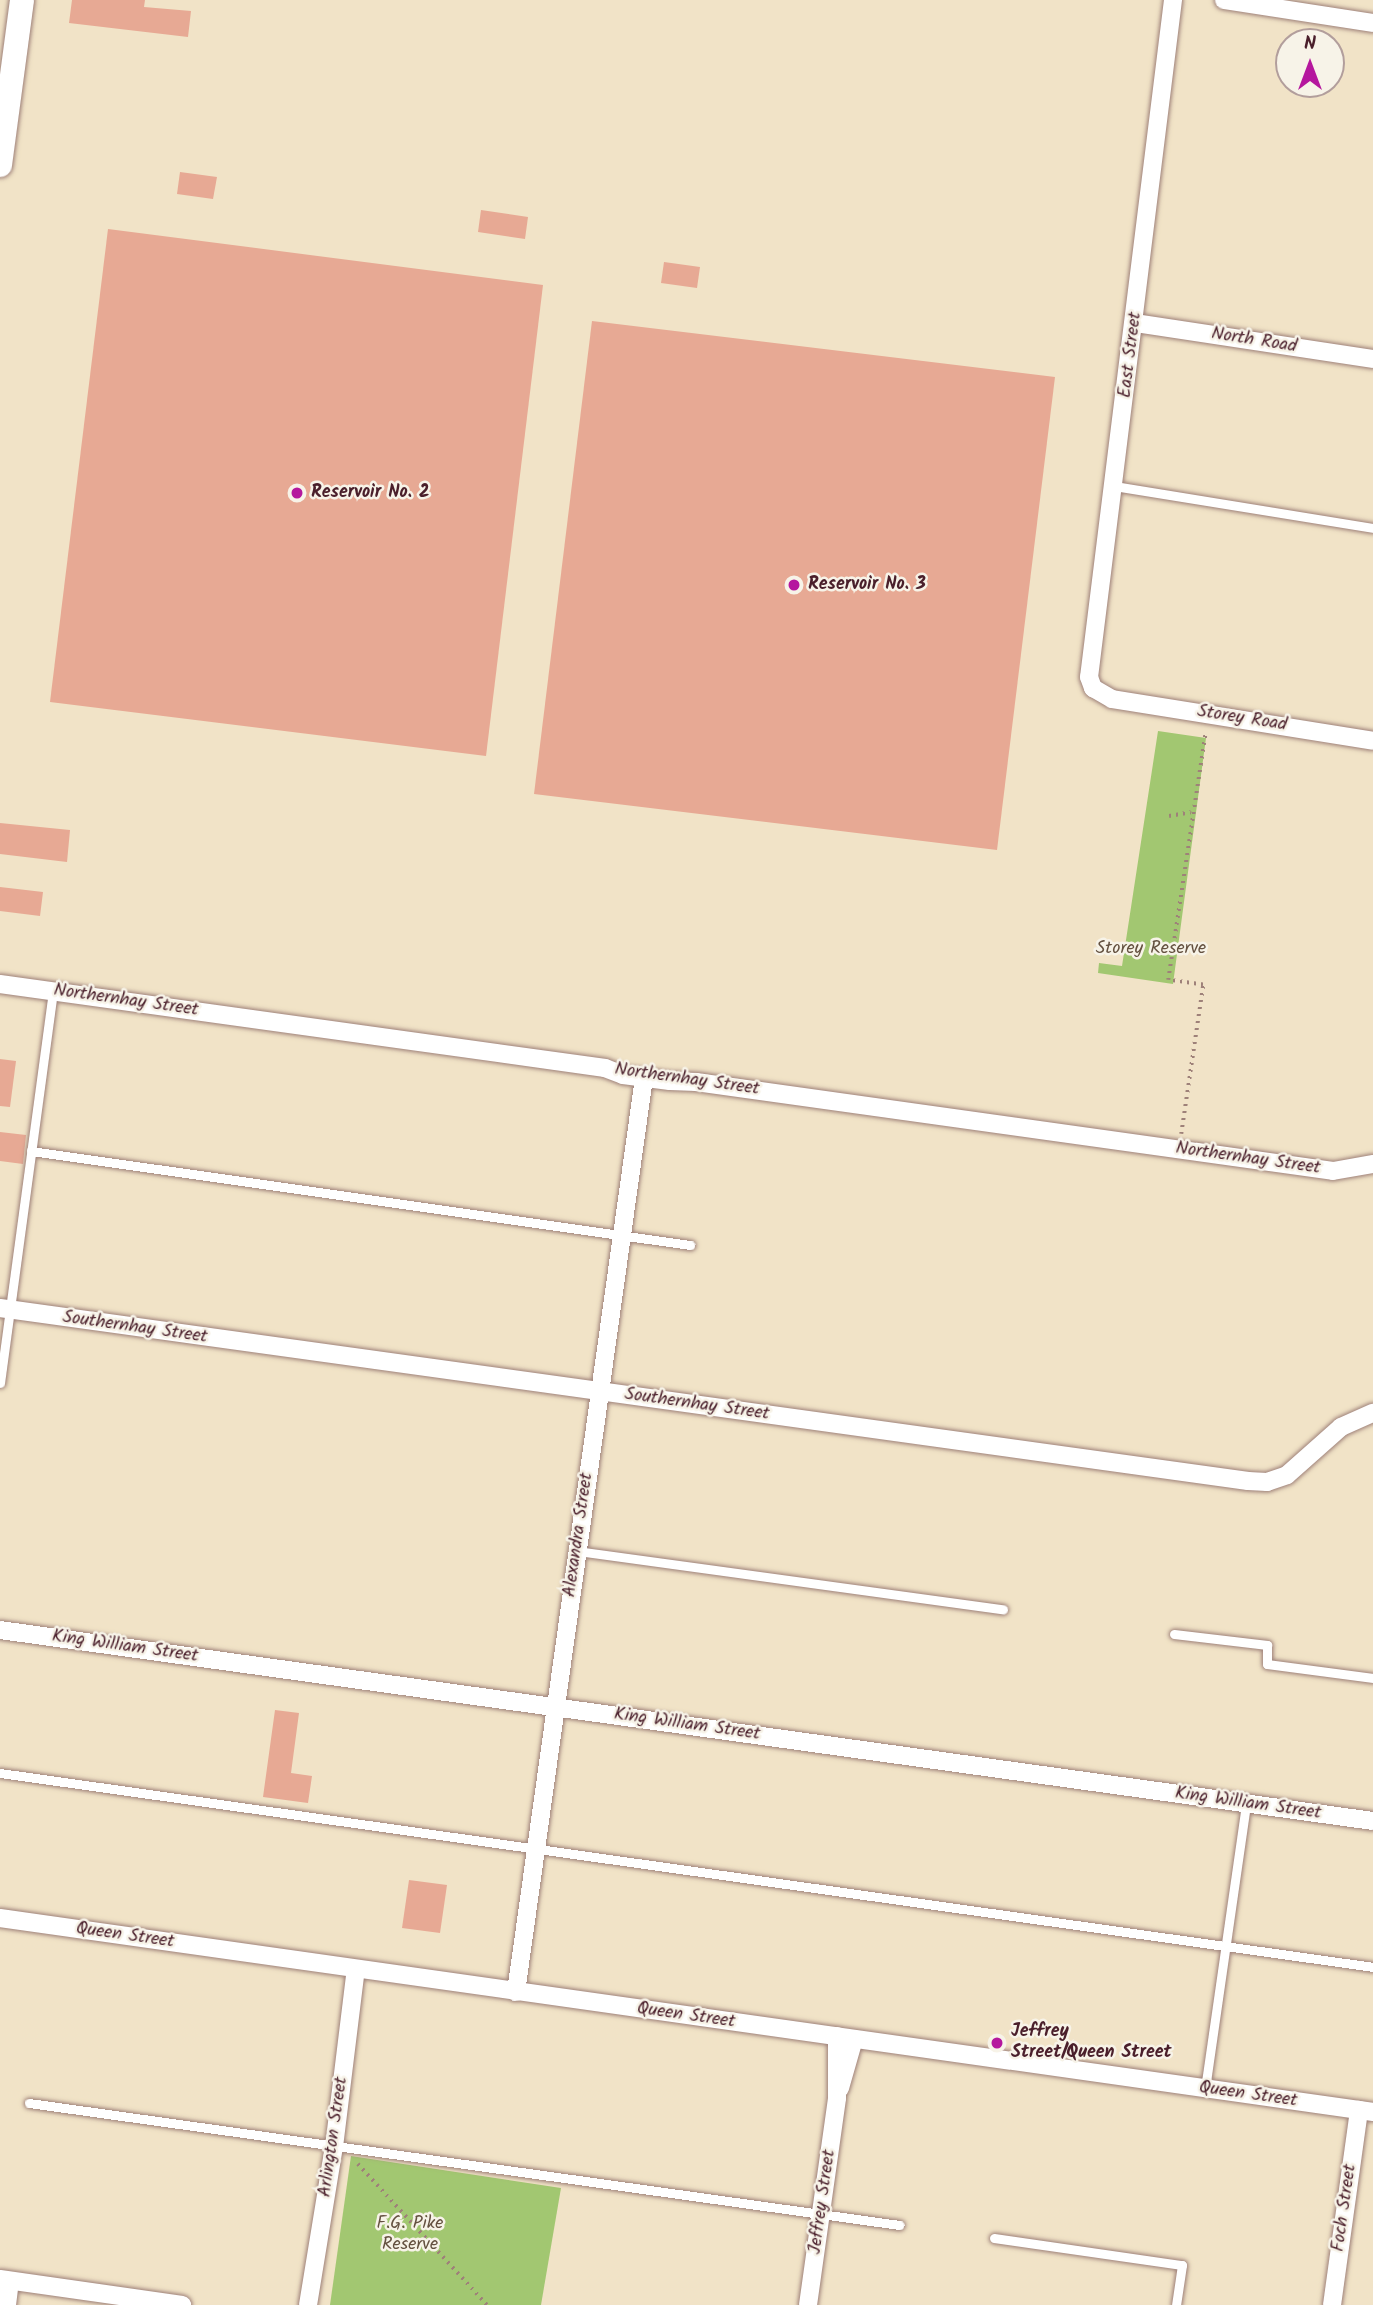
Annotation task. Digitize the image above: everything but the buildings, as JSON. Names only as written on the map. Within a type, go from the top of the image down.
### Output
[{"type":"main road","points":[[0,165],[22,0]]},
{"type":"street","name":"East Street","points":[[1112,699],[1093,688],[1089,677],[1173,0]]},
{"type":"street","points":[[1224,0],[1373,23]]},
{"type":"street","name":"North Road","points":[[1135,323],[1373,359]]},
{"type":"street","name":"Storey Road","points":[[1112,699],[1373,741]]},
{"type":"street","name":"Northernhay Street","points":[[0,984],[605,1068],[644,1078],[696,1082],[1333,1171],[1373,1164]]},
{"type":"street","name":"Alexandra Street","points":[[516,1992],[644,1078]]},
{"type":"street","name":"Southernhay Street","points":[[5,1309],[962,1443],[1267,1482],[1287,1475],[1341,1427],[1373,1413]]},
{"type":"street","name":"King William Street","points":[[0,1630],[1373,1821]]},
{"type":"street","name":"Queen Street","points":[[0,1918],[1366,2111]]},
{"type":"street","name":"Arlington Street","points":[[308,2305],[334,2147],[356,1969]]},
{"type":"street","name":"Jeffrey Street","points":[[808,2305],[846,2037]]},
{"type":"street","name":"Foch Street","points":[[1332,2305],[1366,2111]]},
{"type":"street","points":[[7,2305],[5,2280],[182,2305]]},
{"type":"lane","points":[[1114,486],[1373,527]]},
{"type":"lane","points":[[0,1383],[5,1309],[31,1152],[53,991]]},
{"type":"lane","points":[[31,1152],[690,1245]]},
{"type":"lane","points":[[577,1551],[1003,1609]]},
{"type":"lane","points":[[1174,1634],[1267,1645],[1267,1664],[1373,1678]]},
{"type":"lane","points":[[0,1773],[1373,1967]]},
{"type":"lane","points":[[1205,2089],[1246,1804]]},
{"type":"lane","points":[[29,2104],[899,2225]]},
{"type":"lane","points":[[995,2238],[1182,2265],[1176,2305]]},
{"type":"path","points":[[1178,1149],[1203,985],[1168,980],[1205,734]]},
{"type":"path","points":[[1169,816],[1192,812]]},
{"type":"path","points":[[351,2156],[487,2305]]},
{"type":"green space","name":"Storey Reserve","points":[[1158,731],[1206,738],[1173,984],[1098,973],[1099,963],[1122,966]]},
{"type":"green space","name":"F.G. Pike Reserve","points":[[351,2156],[561,2188],[541,2305],[330,2305]]},
{"type":"place","name":"Reservoir No. 2","points":[[297,493]]},
{"type":"place","name":"Reservoir No. 3","points":[[794,585]]},
{"type":"place","name":"Jeffrey Street/Queen Street","points":[[997,2043]]}]
